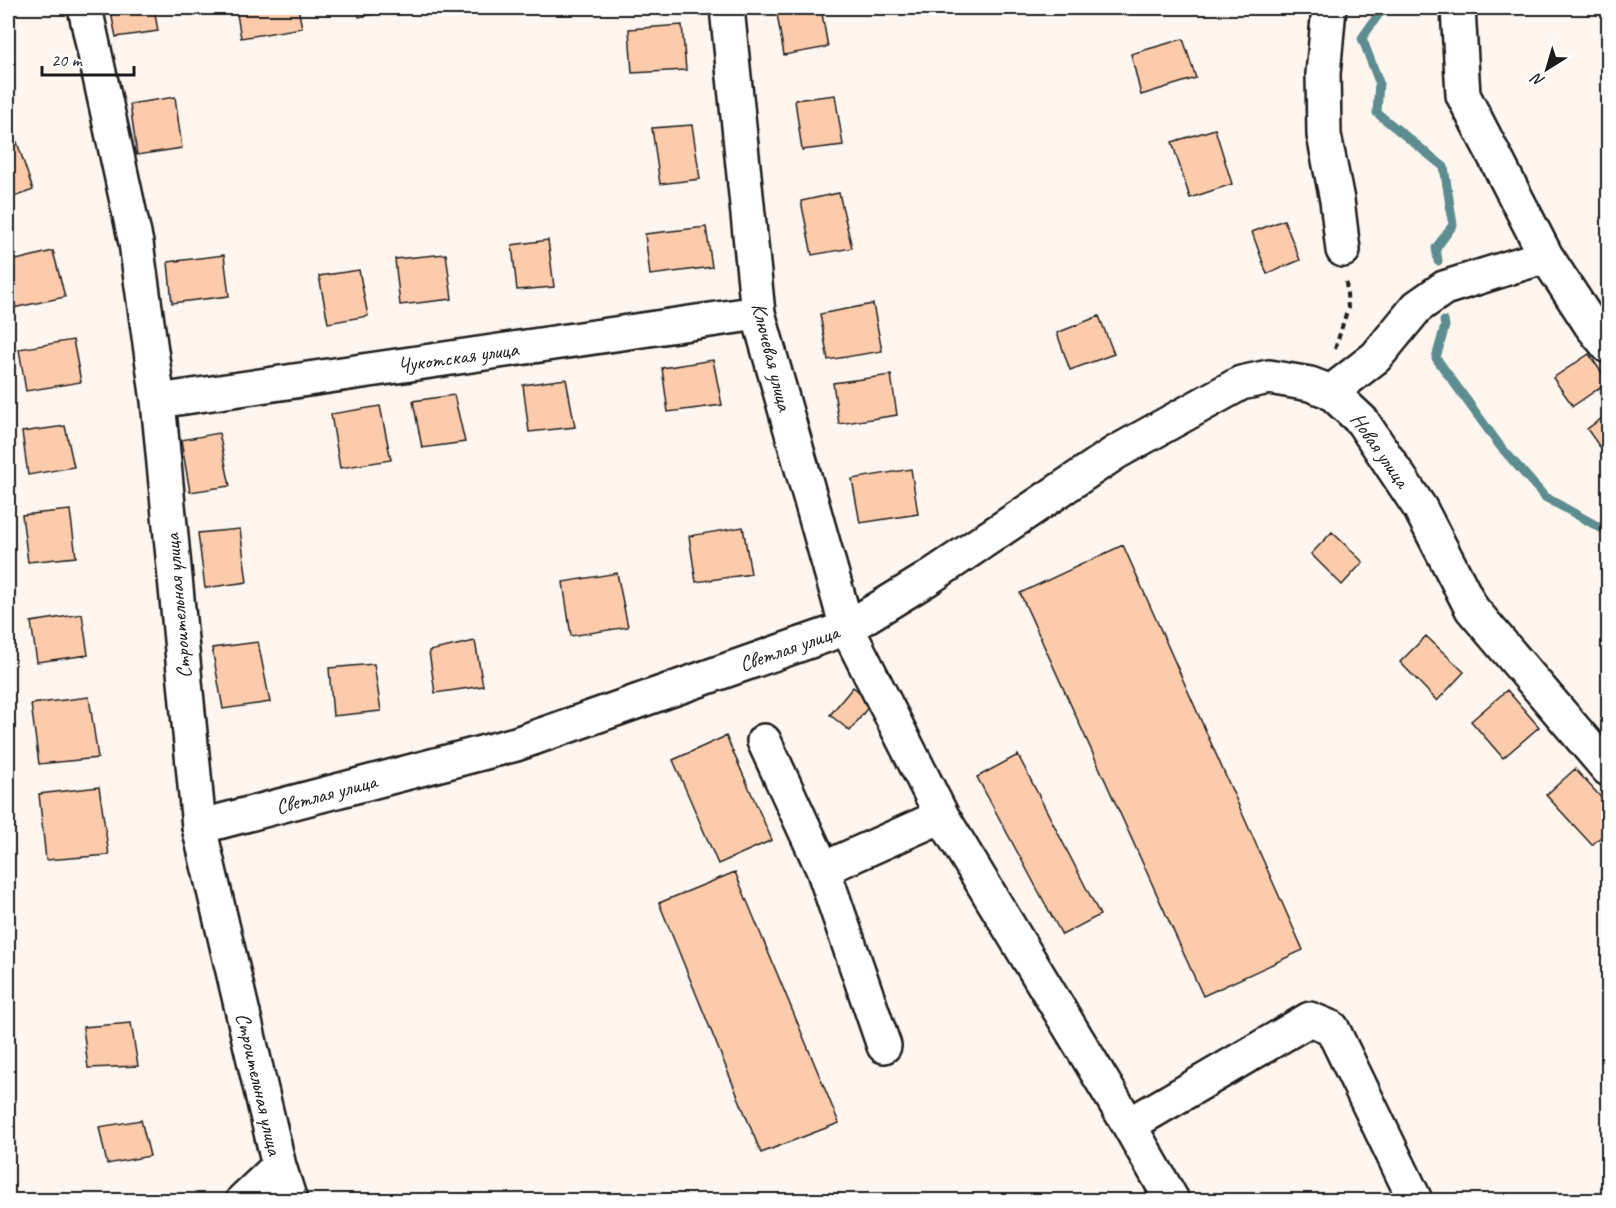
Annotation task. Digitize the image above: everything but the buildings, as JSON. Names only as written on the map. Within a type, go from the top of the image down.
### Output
[{"type":"street","name":"Строительная улица","points":[[85,8],[136,243],[158,401],[199,827],[279,1166],[290,1200]]},
{"type":"street","name":"Ключевая улица","points":[[728,8],[758,313],[847,628],[942,816],[1172,1200]]},
{"type":"street","points":[[1329,8],[1323,74],[1324,135],[1337,200],[1343,250]]},
{"type":"street","points":[[1458,8],[1463,95],[1546,256],[1591,325],[1608,346]]},
{"type":"street","points":[[1331,392],[1376,357],[1418,307],[1444,288],[1546,256]]},
{"type":"street","name":"Чукотская улица","points":[[158,401],[758,313]]},
{"type":"street","name":"Светлая улица","points":[[199,827],[516,744],[847,628],[927,579],[1115,453],[1241,383],[1269,377],[1310,384],[1331,392]]},
{"type":"street","name":"Новая улица","points":[[1331,392],[1362,421],[1379,444],[1420,508],[1472,609],[1608,769]]},
{"type":"street","points":[[764,741],[823,869],[884,1046]]},
{"type":"street","points":[[823,869],[942,816]]},
{"type":"street","points":[[1129,1125],[1310,1019],[1332,1028],[1415,1200]]},
{"type":"street","points":[[243,1200],[279,1166]]},
{"type":"path","points":[[1331,392],[1335,345],[1348,308],[1343,250]]},
{"type":"waterway","points":[[1383,8],[1362,38],[1379,82],[1377,113],[1444,167],[1453,225],[1436,248],[1438,261]]},
{"type":"waterway","points":[[1444,321],[1445,326],[1436,358],[1500,446],[1545,497],[1608,532]]}]
